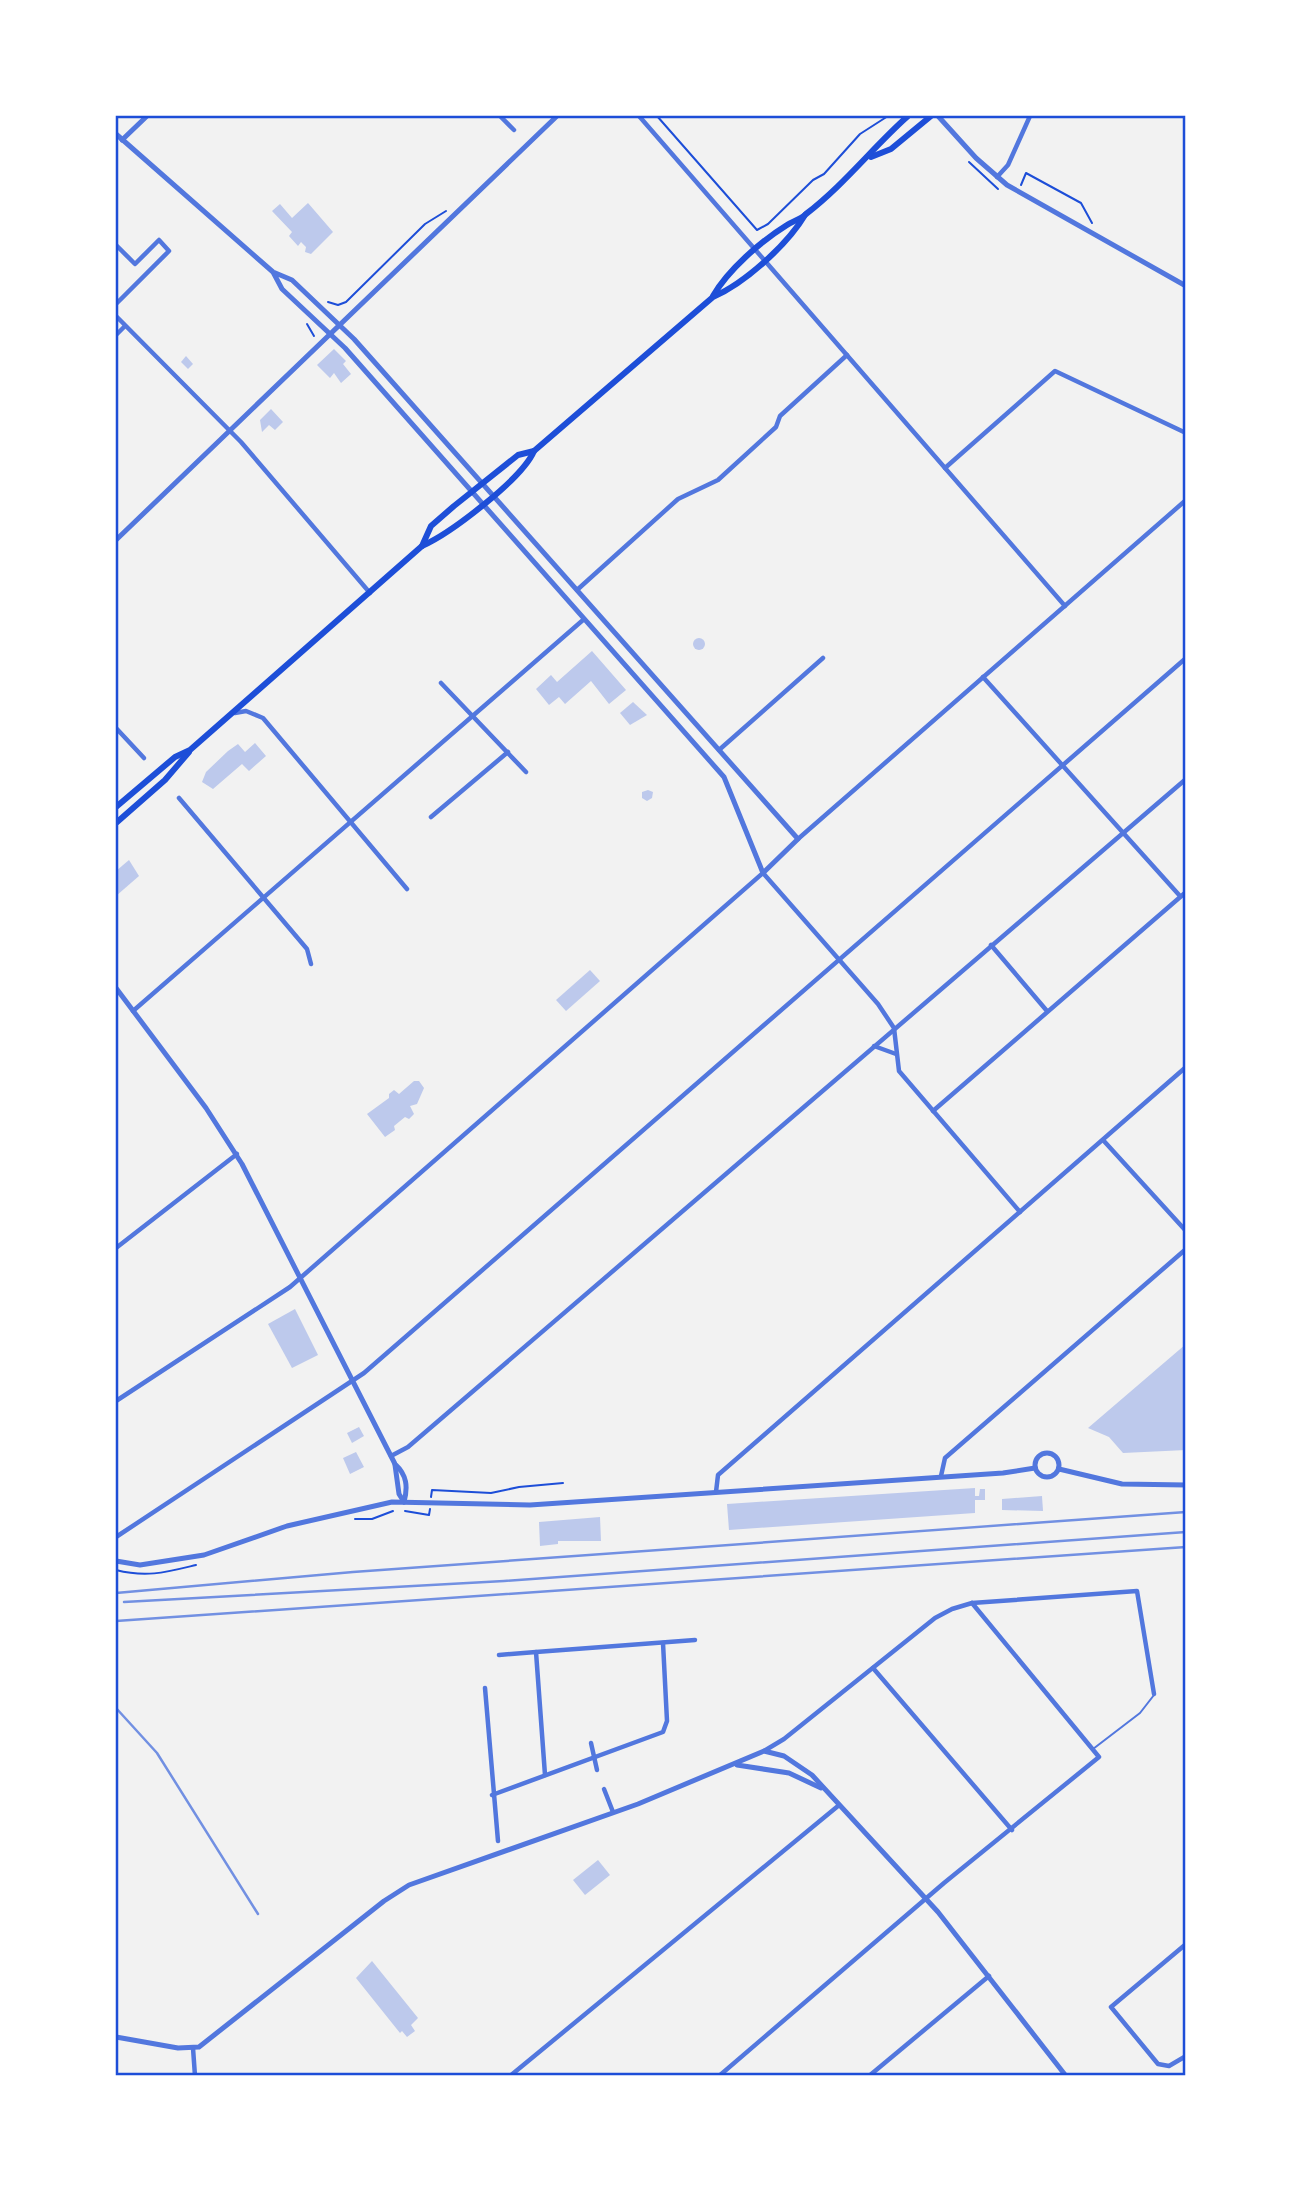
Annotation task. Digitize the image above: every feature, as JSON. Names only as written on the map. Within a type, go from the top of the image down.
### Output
[{"type":"main road","points":[[713,297],[721,283],[786,226],[805,215],[870,157],[883,138],[908,116]]},
{"type":"main road","points":[[870,157],[891,149],[931,116]]},
{"type":"main road","points":[[116,807],[234,713],[422,546],[440,538],[494,495],[528,464],[534,451],[713,297],[728,291],[793,234],[805,215]]},
{"type":"main road","points":[[422,546],[431,526],[517,455],[534,451]]},
{"type":"main road","points":[[116,823],[183,764],[190,750]]},
{"type":"street","points":[[116,146],[146,116]]},
{"type":"street","points":[[500,116],[514,130]]},
{"type":"street","points":[[116,540],[338,323],[557,116]]},
{"type":"street","points":[[639,116],[1065,606]]},
{"type":"street","points":[[938,116],[996,177],[1017,192],[1185,286]]},
{"type":"street","points":[[996,177],[1007,167],[1030,116]]},
{"type":"street","points":[[116,134],[273,271],[292,280],[338,323],[546,552],[576,590],[798,839]]},
{"type":"street","points":[[116,245],[135,264],[159,240],[169,251],[116,304]]},
{"type":"street","points":[[273,271],[282,289],[330,332],[724,777],[763,873],[839,959],[894,1028],[900,1071],[1020,1212]]},
{"type":"street","points":[[116,316],[230,430],[370,593]]},
{"type":"street","points":[[116,335],[125,326]]},
{"type":"street","points":[[576,590],[678,499],[718,480],[775,427],[780,416],[847,355]]},
{"type":"street","points":[[945,468],[1055,371],[1185,433]]},
{"type":"street","points":[[116,1401],[290,1287],[1185,500]]},
{"type":"street","points":[[533,562],[546,552]]},
{"type":"street","points":[[133,1011],[583,620]]},
{"type":"street","points":[[719,750],[823,658]]},
{"type":"street","points":[[116,1537],[354,1381],[1185,658]]},
{"type":"street","points":[[983,677],[1180,896]]},
{"type":"street","points":[[441,683],[526,772]]},
{"type":"street","points":[[234,713],[246,711],[263,718],[407,889]]},
{"type":"street","points":[[116,728],[144,758]]},
{"type":"street","points":[[431,817],[508,752]]},
{"type":"street","points":[[724,777],[735,768]]},
{"type":"street","points":[[391,1456],[408,1447],[1185,779]]},
{"type":"street","points":[[178,798],[307,948],[311,964]]},
{"type":"street","points":[[933,1111],[1185,892]]},
{"type":"street","points":[[991,946],[1047,1011]]},
{"type":"street","points":[[116,988],[237,1154],[406,1481],[404,1502]]},
{"type":"street","points":[[874,1046],[896,1054]]},
{"type":"street","points":[[716,1492],[718,1475],[1185,1067]]},
{"type":"street","points":[[1102,1140],[1185,1231]]},
{"type":"street","points":[[116,1248],[237,1154]]},
{"type":"street","points":[[941,1476],[945,1458],[1185,1249]]},
{"type":"street","points":[[1046,1452],[1057,1457],[1059,1469],[1049,1477],[1040,1475],[1035,1468],[1038,1456],[1046,1452]]},
{"type":"street","points":[[116,1561],[140,1565],[156,1564],[204,1555],[323,1516],[404,1502],[530,1505],[1035,1468]]},
{"type":"street","points":[[1059,1469],[1122,1483],[1185,1485]]},
{"type":"street","points":[[116,2037],[193,2048],[212,2039],[403,1888],[445,1870],[613,1812],[735,1765],[764,1751],[784,1739],[935,1618],[972,1603],[1137,1591],[1154,1694]]},
{"type":"street","points":[[719,2076],[927,1898],[1099,1757],[972,1603]]},
{"type":"street","points":[[499,1655],[695,1640]]},
{"type":"street","points":[[492,1795],[665,1730],[667,1721],[663,1643]]},
{"type":"street","points":[[536,1652],[545,1775]]},
{"type":"street","points":[[873,1668],[1012,1829]]},
{"type":"street","points":[[485,1688],[498,1841]]},
{"type":"street","points":[[591,1743],[597,1770]]},
{"type":"street","points":[[764,1751],[799,1765],[927,1898],[1066,2076]]},
{"type":"street","points":[[735,1765],[789,1773],[824,1789]]},
{"type":"street","points":[[604,1789],[613,1812]]},
{"type":"street","points":[[510,2076],[838,1806]]},
{"type":"street","points":[[1185,1944],[1111,2007],[1158,2064],[1174,2065],[1185,2056]]},
{"type":"street","points":[[869,2076],[989,1976]]},
{"type":"street","points":[[193,2048],[195,2076]]},
{"type":"lane","points":[[1093,1750],[1140,1713],[1154,1694]]},
{"type":"path","points":[[657,116],[757,230],[768,224],[813,180],[824,174],[847,147],[887,116]]},
{"type":"path","points":[[1023,181],[1026,173],[1080,202],[1095,227]]},
{"type":"path","points":[[329,300],[336,305],[344,303],[429,220],[447,210]]},
{"type":"path","points":[[306,325],[313,335]]},
{"type":"path","points":[[431,1497],[432,1490],[488,1492],[563,1483]]},
{"type":"path","points":[[352,1517],[372,1519],[395,1510],[429,1515],[429,1511]]},
{"type":"path","points":[[158,1572],[169,1574],[181,1569]]},
{"type":"building","points":[[308,203],[333,232],[311,254],[305,252],[306,247],[301,242],[298,246],[289,236],[292,232],[272,211],[280,204],[292,218]]},
{"type":"building","points":[[334,349],[346,361],[343,364],[351,374],[341,383],[334,373],[330,378],[317,365]]},
{"type":"building","points":[[186,356],[193,364],[188,369],[181,362]]},
{"type":"building","points":[[271,409],[283,422],[275,430],[269,425],[262,432],[260,420]]},
{"type":"building","points":[[699,638],[705,644],[699,650],[693,644]]},
{"type":"building","points":[[592,651],[626,690],[609,704],[591,681],[565,704],[559,697],[549,705],[536,689],[551,675],[557,682]]},
{"type":"building","points":[[633,702],[647,715],[630,725],[620,713]]},
{"type":"building","points":[[255,743],[266,756],[249,771],[242,764],[213,789],[202,782],[206,772],[228,751],[238,744],[245,752]]},
{"type":"building","points":[[642,792],[653,792],[652,798],[647,801],[642,798]]},
{"type":"building","points":[[129,860],[139,876],[116,896],[116,871]]},
{"type":"building","points":[[590,970],[600,981],[566,1011],[556,1000]]},
{"type":"building","points":[[414,1081],[419,1081],[424,1088],[417,1104],[410,1106],[414,1114],[409,1119],[405,1117],[394,1126],[395,1130],[385,1137],[367,1114],[389,1098],[389,1094],[394,1090],[399,1094]]},
{"type":"building","points":[[295,1309],[318,1355],[292,1368],[268,1324]]},
{"type":"building","points":[[1186,1344],[1186,1450],[1123,1453],[1109,1437],[1088,1428]]},
{"type":"building","points":[[359,1427],[364,1436],[352,1443],[347,1433]]},
{"type":"building","points":[[356,1452],[364,1467],[350,1474],[343,1458]]},
{"type":"building","points":[[975,1488],[975,1496],[979,1496],[980,1489],[985,1489],[985,1500],[975,1500],[975,1513],[729,1530],[727,1504]]},
{"type":"building","points":[[1042,1496],[1043,1511],[1002,1510],[1002,1499]]},
{"type":"building","points":[[600,1517],[601,1541],[558,1541],[558,1544],[540,1546],[539,1522]]},
{"type":"building","points":[[598,1860],[610,1875],[585,1895],[573,1880]]},
{"type":"building","points":[[372,1961],[418,2018],[411,2025],[415,2031],[407,2037],[402,2031],[400,2033],[356,1978]]},
{"type":"railway","points":[[116,1593],[353,1572],[1186,1512]]},
{"type":"railway","points":[[124,1602],[504,1581],[1186,1532]]},
{"type":"railway","points":[[116,1621],[1186,1547]]},
{"type":"railway","points":[[116,1708],[157,1753],[258,1914]]}]
